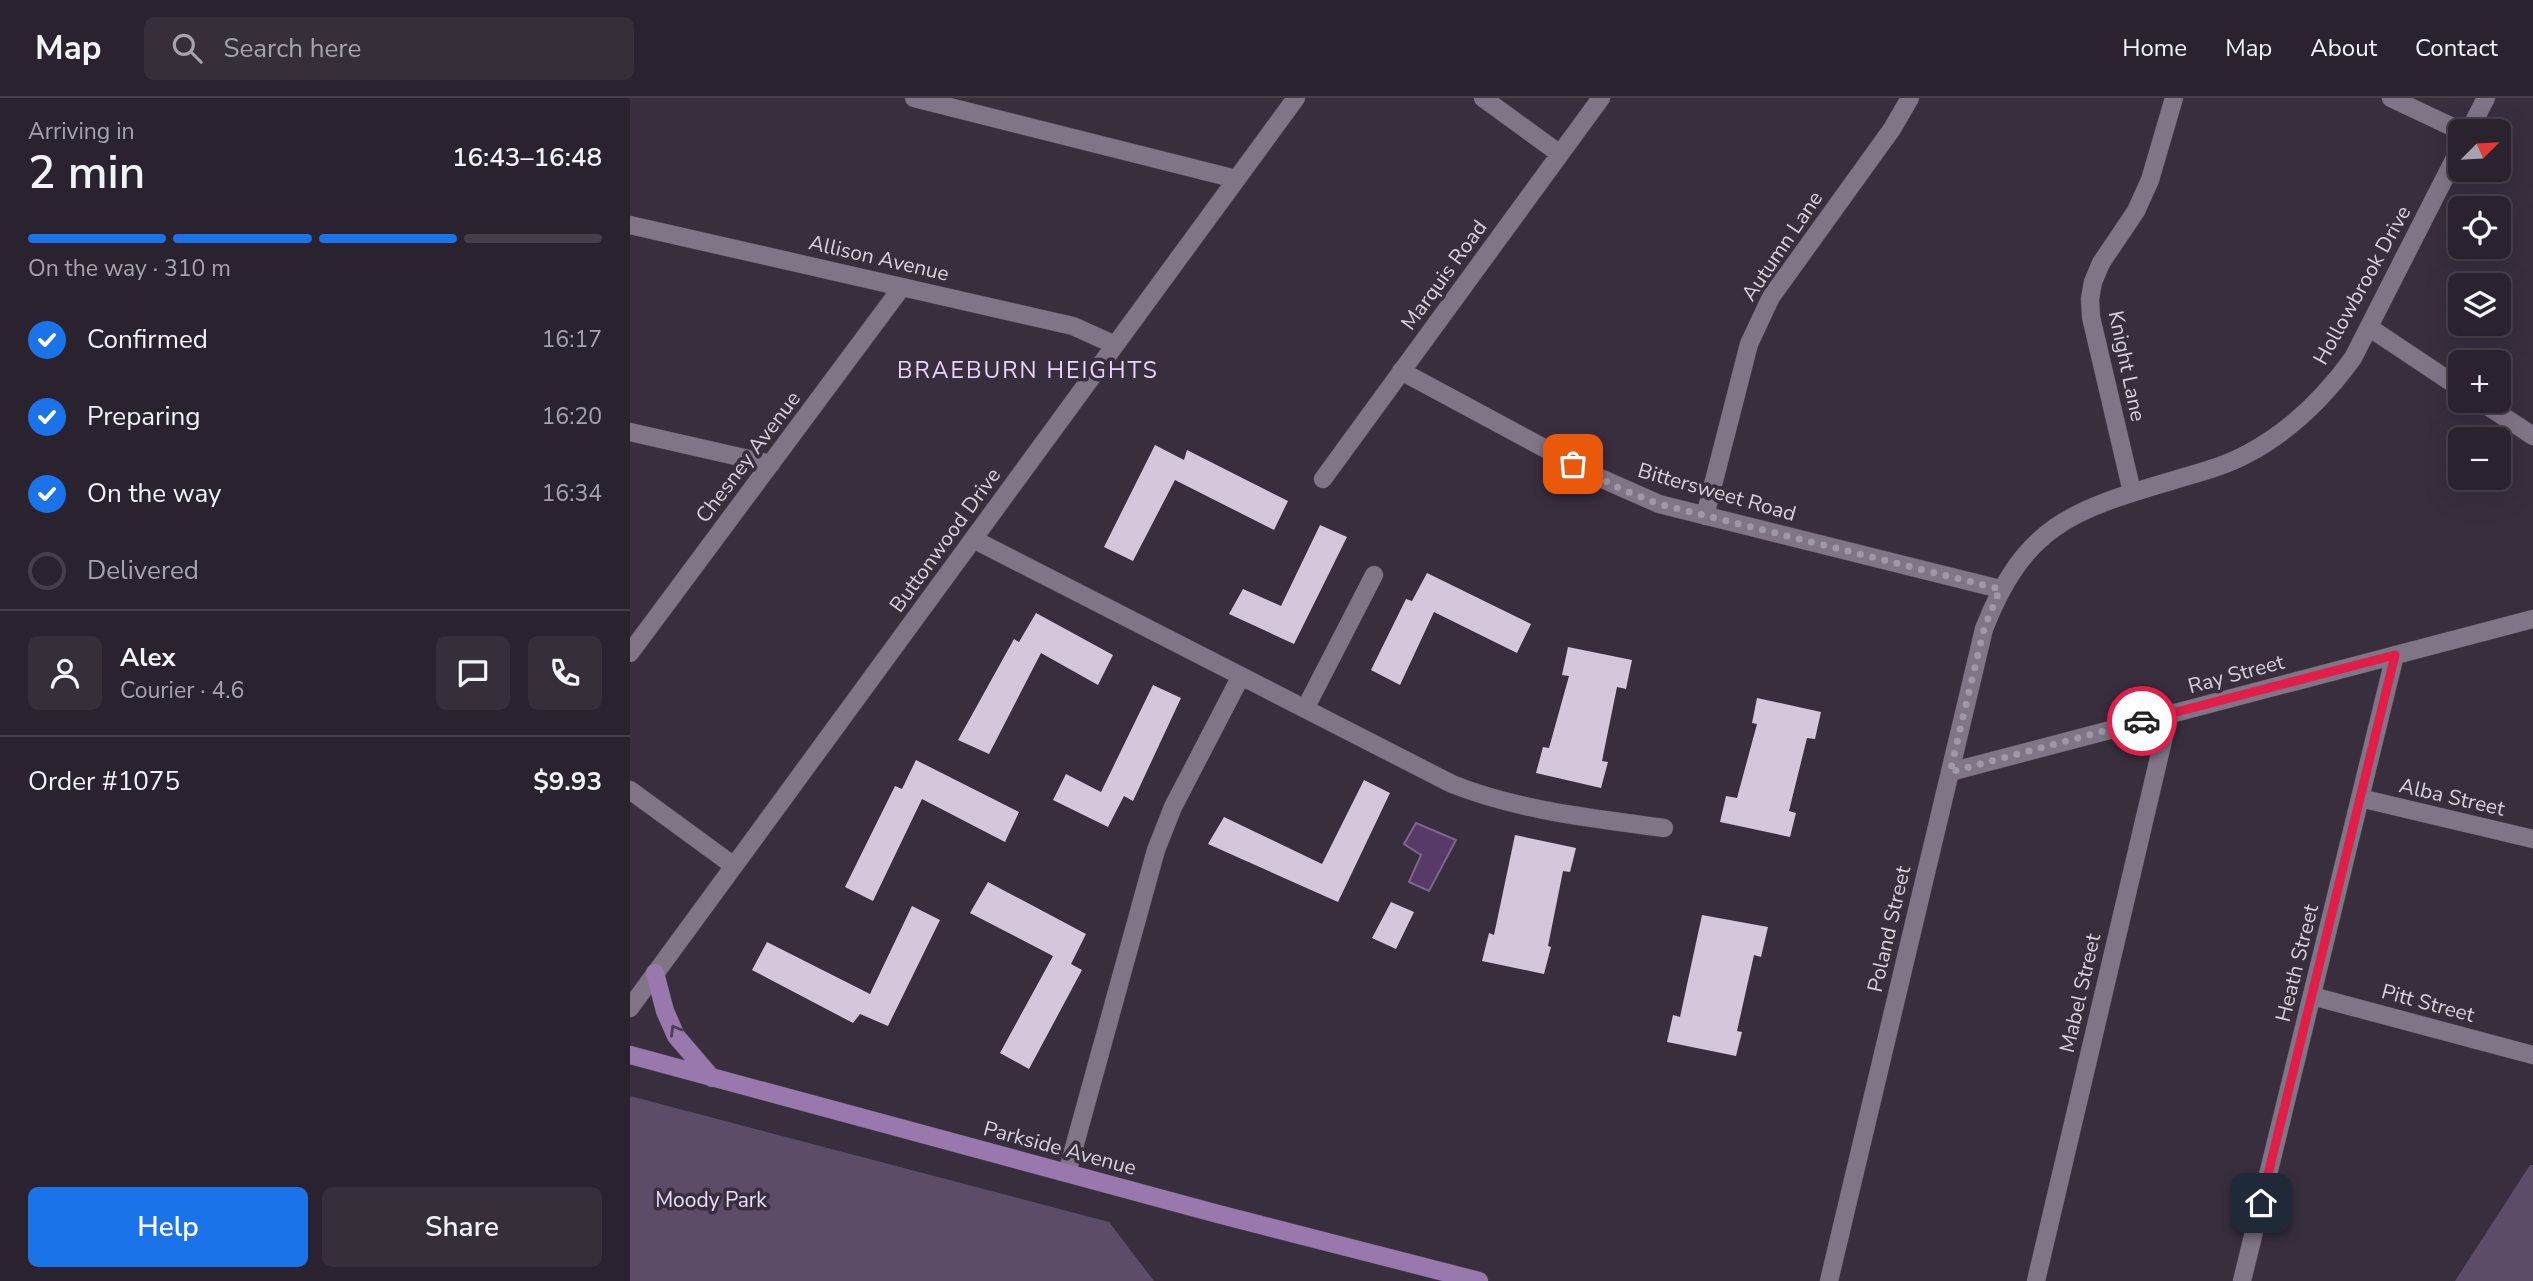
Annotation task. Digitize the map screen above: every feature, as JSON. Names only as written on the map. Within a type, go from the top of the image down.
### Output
[{"type":"main road","points":[[655,973],[665,1011],[676,1035],[712,1078]]},
{"type":"main road","name":"Parkside Avenue","points":[[630,1055],[1479,1281]]},
{"type":"street","points":[[914,98],[1237,179]]},
{"type":"street","name":"Buttonwood Drive","points":[[630,1008],[1296,98]]},
{"type":"street","points":[[1483,98],[1560,154]]},
{"type":"street","name":"Marquis Road","points":[[1323,479],[1601,98]]},
{"type":"street","name":"Autumn Lane","points":[[1705,516],[1749,344],[1759,320],[1771,298],[1892,129],[1910,98]]},
{"type":"street","name":"Knight Lane","points":[[2132,492],[2091,317],[2090,299],[2101,263],[2136,211],[2150,180],[2174,98]]},
{"type":"street","points":[[2391,98],[2448,125]]},
{"type":"street","points":[[2475,119],[2486,98]]},
{"type":"street","name":"Hollowbrook Drive","points":[[2000,589],[2028,551],[2047,533],[2072,516],[2096,504],[2246,455],[2278,436],[2304,415],[2330,388],[2353,358],[2448,172]]},
{"type":"street","name":"Allison Avenue","points":[[630,225],[1073,326],[1115,345]]},
{"type":"street","name":"Chesney Avenue","points":[[630,653],[902,287]]},
{"type":"street","points":[[2370,328],[2448,380]]},
{"type":"street","name":"Bittersweet Road","points":[[1401,371],[1619,488],[1659,504],[2000,589]]},
{"type":"street","points":[[2498,413],[2533,436]]},
{"type":"street","points":[[630,432],[771,464]]},
{"type":"street","points":[[973,539],[1452,784],[1486,797],[1531,808],[1664,828]]},
{"type":"street","points":[[1305,709],[1374,575]]},
{"type":"street","name":"Poland Street","points":[[1829,1281],[1984,629],[2000,589]]},
{"type":"street","name":"Ray Street","points":[[1950,772],[2533,619]]},
{"type":"street","name":"Heath Street","points":[[2242,1281],[2395,655]]},
{"type":"street","points":[[1067,1173],[1156,850],[1173,807],[1241,676]]},
{"type":"street","name":"Mabel Street","points":[[2036,1281],[2169,715]]},
{"type":"street","points":[[630,790],[734,866]]},
{"type":"street","name":"Alba Street","points":[[2360,799],[2533,839]]},
{"type":"street","name":"Pitt Street","points":[[2312,996],[2533,1055]]},
{"type":"green space","name":"Moody Park","points":[[630,1096],[1109,1222],[1154,1281],[630,1281]]},
{"type":"green space","points":[[2530,1165],[2533,1165],[2533,1281],[2455,1281]]},
{"type":"shaded area","points":[[1416,823],[1456,840],[1429,891],[1409,882],[1421,855],[1404,844]]},
{"type":"building","points":[[1155,445],[1184,460],[1187,450],[1288,501],[1274,530],[1175,480],[1133,561],[1104,547]]},
{"type":"building","points":[[1320,525],[1347,537],[1294,644],[1229,614],[1243,589],[1281,606]]},
{"type":"building","points":[[1427,573],[1531,624],[1517,653],[1434,612],[1400,685],[1371,670],[1406,599],[1412,601]]},
{"type":"building","points":[[1036,613],[1113,655],[1098,685],[1041,653],[989,754],[958,740],[1014,639],[1019,642]]},
{"type":"building","points":[[1568,647],[1632,660],[1626,689],[1617,687],[1602,761],[1608,762],[1601,788],[1536,773],[1543,747],[1549,748],[1569,676],[1562,675]]},
{"type":"building","points":[[1153,685],[1181,698],[1133,801],[1124,796],[1108,827],[1053,800],[1066,774],[1101,792]]},
{"type":"building","points":[[1757,698],[1821,712],[1815,739],[1807,738],[1789,811],[1796,813],[1790,837],[1720,822],[1726,796],[1737,798],[1757,724],[1752,723]]},
{"type":"building","points":[[916,760],[1019,812],[1005,842],[922,799],[873,901],[845,887],[895,786],[902,789]]},
{"type":"building","points":[[1364,780],[1390,793],[1338,902],[1208,844],[1224,817],[1322,864]]},
{"type":"building","points":[[1515,835],[1576,848],[1570,872],[1563,871],[1544,974],[1482,961],[1489,933],[1494,935]]},
{"type":"building","points":[[988,882],[1086,934],[1071,964],[1082,970],[1029,1069],[1000,1053],[1053,956],[970,913]]},
{"type":"building","points":[[1391,902],[1414,912],[1396,949],[1372,938]]},
{"type":"building","points":[[912,906],[940,920],[888,1026],[860,1014],[853,1023],[752,970],[767,942],[870,994]]},
{"type":"building","points":[[1702,915],[1768,927],[1761,957],[1754,955],[1737,1031],[1742,1032],[1736,1056],[1667,1042],[1673,1015],[1680,1017]]},
{"type":"way so far","points":[[1573,464],[1619,488],[1659,504],[2000,589],[1984,629],[1950,772],[2142,721]]},
{"type":"district","name":"BRAEBURN HEIGHTS","points":[[1028,370]]},
{"type":"route","points":[[2142,721],[2395,655],[2261,1203]]}]
